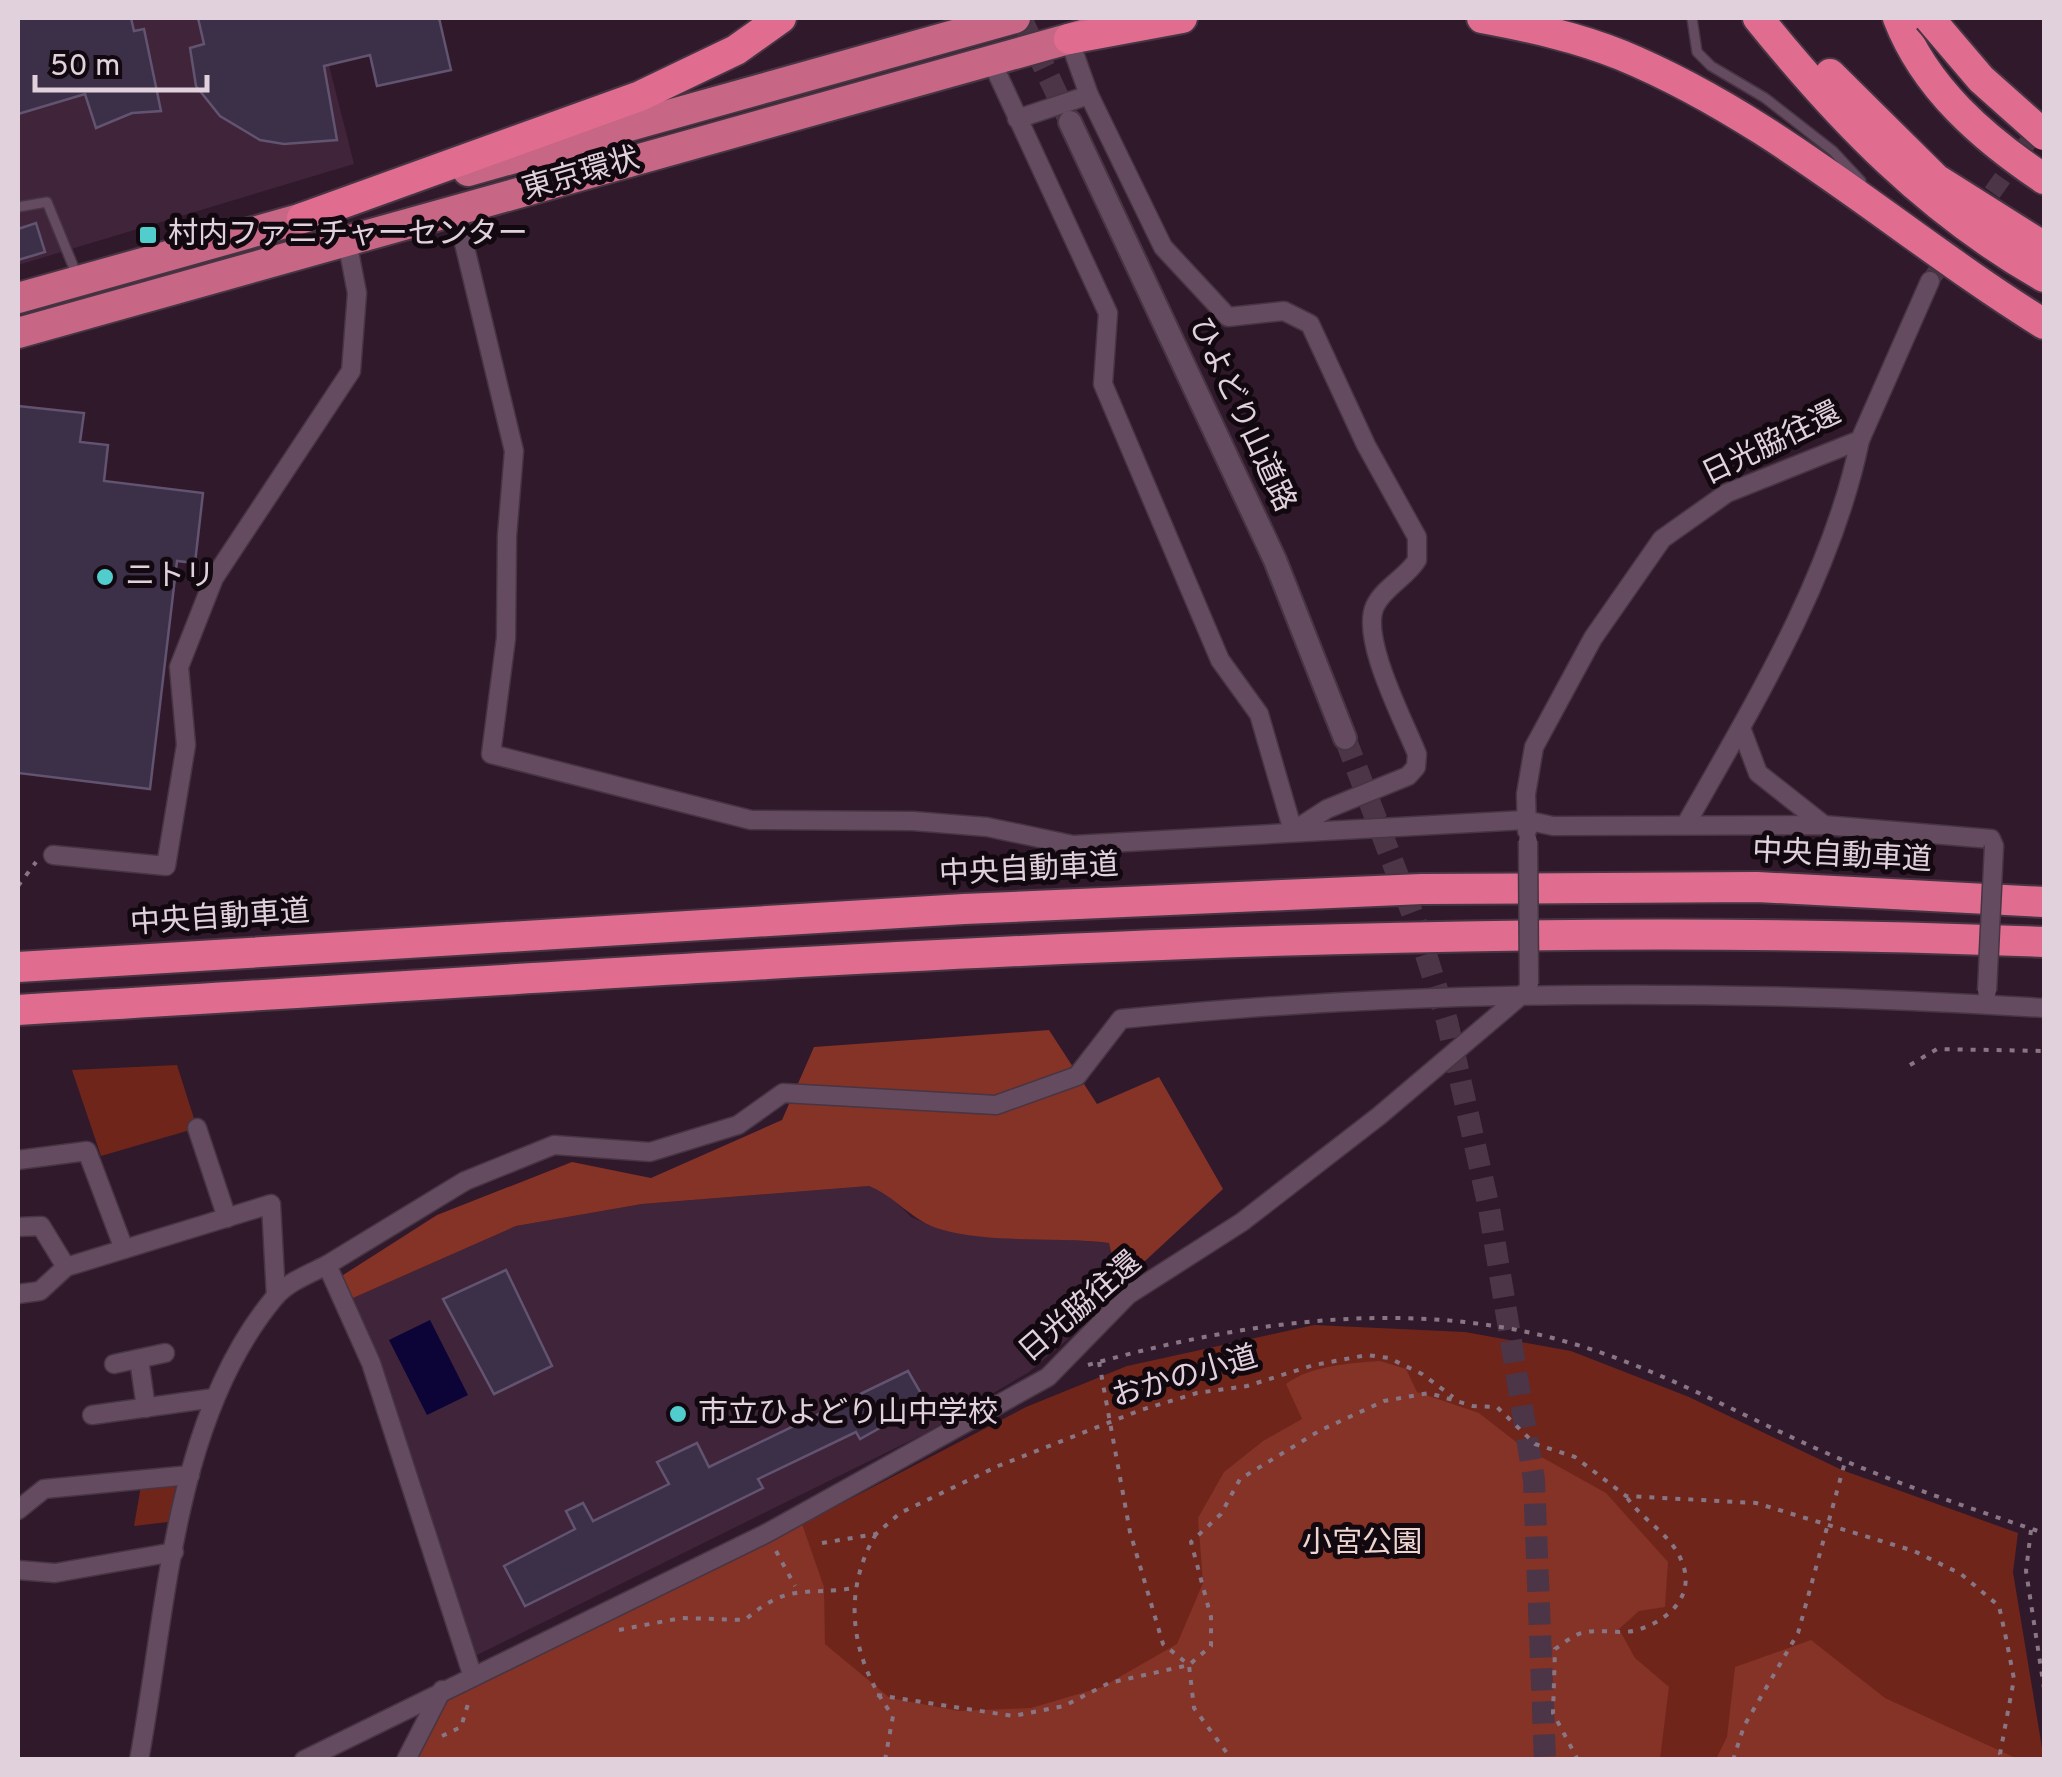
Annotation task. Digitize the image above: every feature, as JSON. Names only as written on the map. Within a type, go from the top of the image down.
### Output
[{"type":"highway","points":[[302,218],[640,96],[736,50],[781,18]]},
{"type":"highway","name":"東京環状","points":[[18,298],[1015,18]]},
{"type":"highway","name":"東京環状","points":[[18,333],[1144,18]]},
{"type":"highway","points":[[1069,38],[1182,18]]},
{"type":"highway","points":[[1482,18],[1546,30],[1621,55],[1695,90],[1810,162],[1910,235],[2044,324]]},
{"type":"highway","points":[[1758,18],[1866,144],[1909,184],[2044,278]]},
{"type":"highway","points":[[1783,18],[1856,102],[1936,178],[2044,247]]},
{"type":"highway","points":[[1929,18],[1981,79],[2044,136]]},
{"type":"highway","points":[[1893,23],[1927,74],[1995,145],[2044,180]]},
{"type":"highway","points":[[749,92],[772,102],[774,114],[766,124]]},
{"type":"highway","points":[[514,158],[516,178],[530,190]]},
{"type":"highway","name":"中央自動車道","points":[[18,967],[964,909],[1422,889],[1757,887],[2044,902]]},
{"type":"highway","points":[[18,1010],[1165,942],[1668,933],[2044,942]]},
{"type":"street","points":[[1069,38],[1090,95],[1164,247],[1228,317],[1284,311],[1310,324],[1366,445],[1417,538],[1417,560],[1380,599],[1373,614],[1377,655],[1416,754],[1416,766],[1408,776],[1327,810],[1293,831]]},
{"type":"street","points":[[992,60],[1108,313],[1103,384],[1220,660],[1259,714],[1293,831]]},
{"type":"street","points":[[1017,119],[1090,95]]},
{"type":"street","name":"ひよどり山道路","points":[[1070,122],[1274,560],[1345,738]]},
{"type":"street","points":[[456,210],[514,451],[506,638],[491,754],[751,820],[914,821],[987,828],[1073,845],[1526,820],[1553,826],[1824,825],[1992,839],[1987,998]]},
{"type":"street","points":[[53,854],[166,866],[186,745],[179,667],[214,578],[351,370],[357,292],[347,241]]},
{"type":"street","name":"日光脇往還","points":[[442,1690],[767,1533],[1048,1377],[1128,1295],[1242,1222],[1379,1116],[1525,990],[1529,767],[1539,737],[1593,638],[1662,539],[1728,493],[1860,440],[1930,281]]},
{"type":"street","points":[[1686,824],[1797,615],[1847,491],[1860,440]]},
{"type":"street","points":[[1740,728],[1758,774],[1824,825]]},
{"type":"street","points":[[139,1760],[190,1475],[214,1398],[276,1296],[465,1181],[508,1162],[554,1144],[650,1152],[738,1124],[783,1093],[996,1105],[1077,1076],[1121,1019],[1223,1008],[1525,990],[1987,998],[2044,1008]]},
{"type":"street","points":[[197,1128],[227,1218]]},
{"type":"street","points":[[18,1160],[87,1151],[124,1249]]},
{"type":"street","points":[[18,1294],[40,1291],[66,1267],[271,1204],[276,1296]]},
{"type":"street","points":[[18,1227],[41,1226],[66,1267]]},
{"type":"street","points":[[326,1266],[370,1362],[473,1678]]},
{"type":"street","points":[[114,1364],[165,1353]]},
{"type":"street","points":[[139,1359],[146,1408]]},
{"type":"street","points":[[92,1415],[214,1398]]},
{"type":"street","points":[[18,1510],[44,1489],[190,1475]]},
{"type":"street","points":[[18,1570],[55,1573],[174,1552]]},
{"type":"street","points":[[304,1760],[442,1690]]},
{"type":"street","points":[[406,1760],[442,1690]]},
{"type":"lane","points":[[1692,18],[1698,52],[1833,151],[1910,235]]},
{"type":"lane","points":[[18,207],[47,202],[80,280]]},
{"type":"path","points":[[18,886],[40,857],[53,854]]},
{"type":"path","points":[[1910,1065],[1937,1049],[2044,1052]]},
{"type":"path","points":[[1048,1377],[1192,1339],[1314,1319],[1467,1324],[1572,1343],[1694,1389],[1846,1461],[2044,1533]]},
{"type":"path","name":"おかの小道","points":[[822,1543],[876,1534],[900,1513],[998,1466],[1170,1399],[1247,1386],[1314,1365],[1367,1355],[1390,1358],[1422,1374],[1457,1400]]},
{"type":"path","points":[[1099,1362],[1130,1532],[1164,1644],[1189,1665],[1194,1708],[1232,1760]]},
{"type":"path","points":[[877,1695],[1013,1716],[1064,1706],[1109,1683],[1189,1665],[1210,1646],[1211,1616],[1192,1542],[1221,1514],[1240,1479],[1319,1432],[1384,1401],[1429,1393],[1497,1407],[1535,1444],[1576,1457],[1626,1496],[1635,1510],[1666,1536],[1683,1563],[1686,1588],[1675,1610],[1636,1631],[1580,1633],[1555,1649],[1553,1712],[1578,1760]]},
{"type":"path","points":[[1733,1760],[1744,1726],[1798,1633],[1846,1461]]},
{"type":"path","points":[[1626,1496],[1756,1502],[1914,1551],[1961,1574],[1999,1606],[2014,1678],[2000,1754],[2005,1760]]},
{"type":"path","points":[[2032,1528],[2026,1572],[2044,1688]]},
{"type":"path","points":[[767,1533],[796,1588]]},
{"type":"path","points":[[876,1534],[860,1561],[855,1588],[860,1665],[893,1716],[885,1760]]},
{"type":"path","points":[[613,1631],[682,1618],[746,1620],[767,1602],[796,1588],[817,1594],[855,1588]]},
{"type":"path","points":[[438,1728],[430,1742],[461,1727],[468,1704],[457,1709]]},
{"type":"shaded area","points":[[18,18],[317,18],[354,164],[18,265]]},
{"type":"shaded area","name":"市立ひよどり山中学校","points":[[869,1186],[887,1193],[911,1217],[943,1230],[1110,1243],[1119,1285],[1066,1341],[1029,1372],[924,1434],[473,1657],[433,1545],[392,1393],[353,1298],[516,1226],[642,1204]]},
{"type":"shaded area","points":[[430,1320],[468,1395],[427,1415],[389,1340]]},
{"type":"green space","points":[[1049,1030],[1097,1104],[1159,1077],[1223,1189],[1119,1285],[1109,1243],[983,1237],[943,1230],[869,1186],[642,1204],[516,1226],[353,1298],[340,1277],[437,1215],[572,1162],[651,1178],[782,1120],[814,1047]]},
{"type":"green space","points":[[177,1065],[197,1128],[101,1156],[72,1070]]},
{"type":"green space","name":"小宮公園","points":[[1314,1325],[1465,1332],[1571,1351],[1689,1397],[1842,1470],[2018,1533],[2013,1572],[2044,1760],[408,1760],[441,1702],[802,1524],[1026,1407],[1127,1366]]},
{"type":"green space","points":[[1380,1361],[1406,1369],[1417,1392],[1479,1413],[1520,1445],[1606,1493],[1668,1562],[1665,1607],[1639,1611],[1619,1629],[1635,1658],[1669,1687],[1660,1759],[408,1760],[441,1702],[802,1524],[824,1587],[825,1644],[890,1698],[959,1711],[1031,1708],[1102,1687],[1177,1644],[1203,1583],[1198,1518],[1224,1472],[1263,1441],[1302,1419],[1286,1384],[1318,1369]]},
{"type":"green space","points":[[141,1486],[176,1486],[168,1522],[134,1526]]},
{"type":"green space","points":[[1811,1640],[1885,1698],[2018,1759],[1716,1759],[1727,1737],[1735,1667]]},
{"type":"building","points":[[18,18],[131,18],[134,31],[144,29],[161,111],[132,113],[96,128],[85,94],[18,114]]},
{"type":"building","points":[[198,18],[439,18],[451,70],[377,86],[370,55],[324,66],[337,140],[284,144],[260,140],[220,116],[196,86],[190,48],[204,44]]},
{"type":"building","points":[[36,223],[45,252],[18,260],[18,229]]},
{"type":"building","points":[[18,406],[84,413],[80,442],[108,445],[104,481],[203,493],[195,563],[177,561],[150,789],[18,773]]},
{"type":"building","points":[[506,1270],[552,1366],[494,1394],[443,1299]]},
{"type":"building","points":[[908,1371],[926,1402],[860,1439],[856,1432],[758,1479],[763,1488],[525,1606],[504,1566],[575,1529],[566,1511],[583,1503],[593,1521],[669,1484],[657,1462],[697,1443],[709,1467]]},
{"type":"tunnel","points":[[1021,18],[1070,122]]},
{"type":"tunnel","points":[[1930,281],[2042,122]]},
{"type":"tunnel","points":[[1345,738],[1416,923],[1447,1021],[1489,1208],[1534,1480],[1545,1760]]},
{"type":"place","name":"村内ファニチャーセンター","points":[[148,235]]},
{"type":"place","name":"ニトリ","points":[[105,577]]},
{"type":"place","name":"市立ひよどり山中学校","points":[[678,1414]]}]
